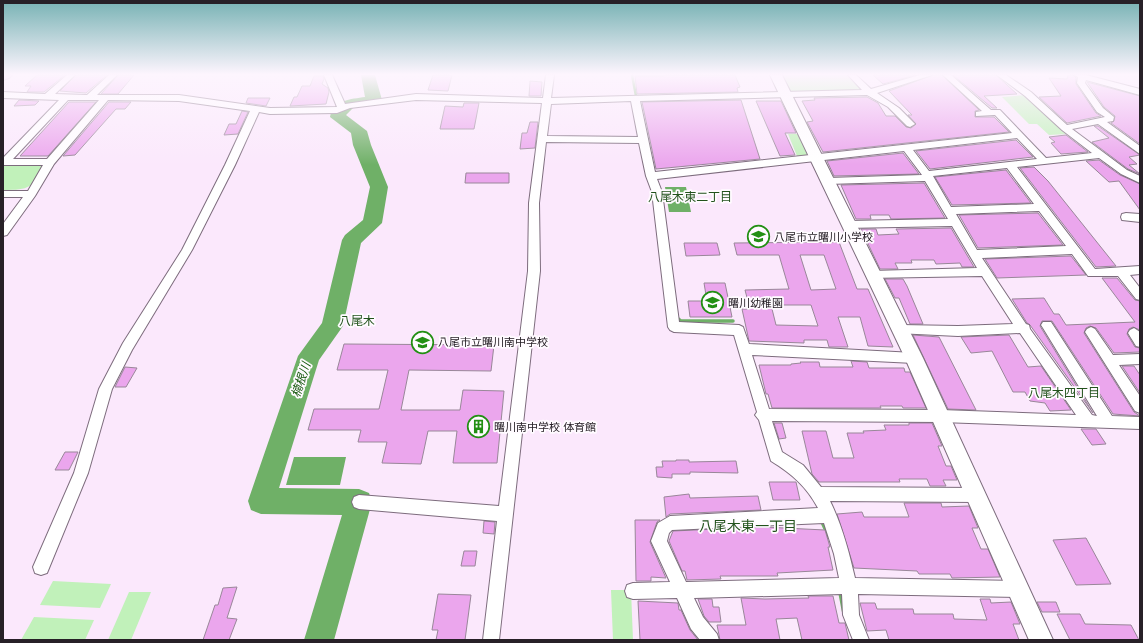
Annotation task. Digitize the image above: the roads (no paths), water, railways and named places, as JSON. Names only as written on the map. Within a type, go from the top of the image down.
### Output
[{"type":"street","points":[[4,162],[58,105]]},
{"type":"street","points":[[3,232],[31,194],[50,162],[99,105]]},
{"type":"street","points":[[233,105],[270,111],[342,108],[360,105]]},
{"type":"street","points":[[491,640],[534,272],[534,203],[546,105]]},
{"type":"street","points":[[636,105],[651,176],[657,192],[674,327],[738,330],[762,415],[776,456],[798,470],[818,494],[829,515],[842,554],[849,586],[851,615],[861,640]]},
{"type":"street","points":[[791,105],[872,275],[914,358],[1041,640]]},
{"type":"street","points":[[891,105],[902,114],[910,124]]},
{"type":"street","points":[[980,105],[989,113]]},
{"type":"street","points":[[1040,105],[1065,128],[1101,155],[1124,172],[1140,180]]},
{"type":"street","points":[[1065,128],[1102,122],[1110,119],[1110,117],[1100,110],[1096,105]]},
{"type":"street","points":[[41,567],[81,473],[106,389],[127,347],[188,250],[188,246],[230,165],[256,108]]},
{"type":"street","points":[[979,114],[997,112],[1044,161]]},
{"type":"street","points":[[1102,122],[1140,151]]},
{"type":"street","points":[[651,176],[1020,135]]},
{"type":"street","points":[[542,139],[643,140]]},
{"type":"street","points":[[907,148],[927,176],[985,272],[1088,421]]},
{"type":"street","points":[[828,181],[927,176],[1101,155]]},
{"type":"street","points":[[4,162],[50,162]]},
{"type":"street","points":[[1010,165],[1092,273],[1140,270]]},
{"type":"street","points":[[3,194],[31,194]]},
{"type":"street","points":[[948,211],[1042,207]]},
{"type":"street","points":[[1126,217],[1140,218]]},
{"type":"street","points":[[849,224],[954,222]]},
{"type":"street","points":[[974,254],[1075,250]]},
{"type":"street","points":[[1121,271],[1140,296]]},
{"type":"street","points":[[872,275],[985,272]]},
{"type":"street","points":[[1047,326],[1108,422]]},
{"type":"street","points":[[900,330],[958,331],[1025,328]]},
{"type":"street","points":[[1092,332],[1140,407]]},
{"type":"street","points":[[744,349],[914,358]]},
{"type":"street","points":[[1110,360],[1140,360]]},
{"type":"street","points":[[762,415],[941,416],[1140,422]]},
{"type":"street","points":[[818,494],[977,495]]},
{"type":"street","points":[[359,502],[506,514]]},
{"type":"street","points":[[711,640],[697,623],[660,541],[663,528],[670,523],[829,515]]},
{"type":"street","points":[[633,591],[849,586],[1019,589]]},
{"type":"waterway","name":"楠根川","points":[[319,640],[359,502],[261,501],[309,356],[332,326],[352,240],[372,223],[379,187],[362,145],[359,131],[338,117],[339,111],[347,105]]},
{"type":"waterway","points":[[676,317],[681,321],[733,321]]},
{"type":"waterway","points":[[823,523],[829,536]]},
{"type":"waterway","points":[[840,590],[844,611]]},
{"type":"place","name":"八尾市立曙川小学校","points":[[758,237]]},
{"type":"place","name":"曙川幼稚園","points":[[713,303]]},
{"type":"place","name":"八尾市立曙川南中学校","points":[[422,342]]},
{"type":"place","name":"曙川南中学校 体育館","points":[[479,427]]},
{"type":"district","name":"八尾木東二丁目","points":[[690,197]]},
{"type":"district","name":"八尾木","points":[[357,321]]},
{"type":"district","name":"八尾木四丁目","points":[[1064,393]]},
{"type":"district","name":"八尾木東一丁目","points":[[748,526]]}]
